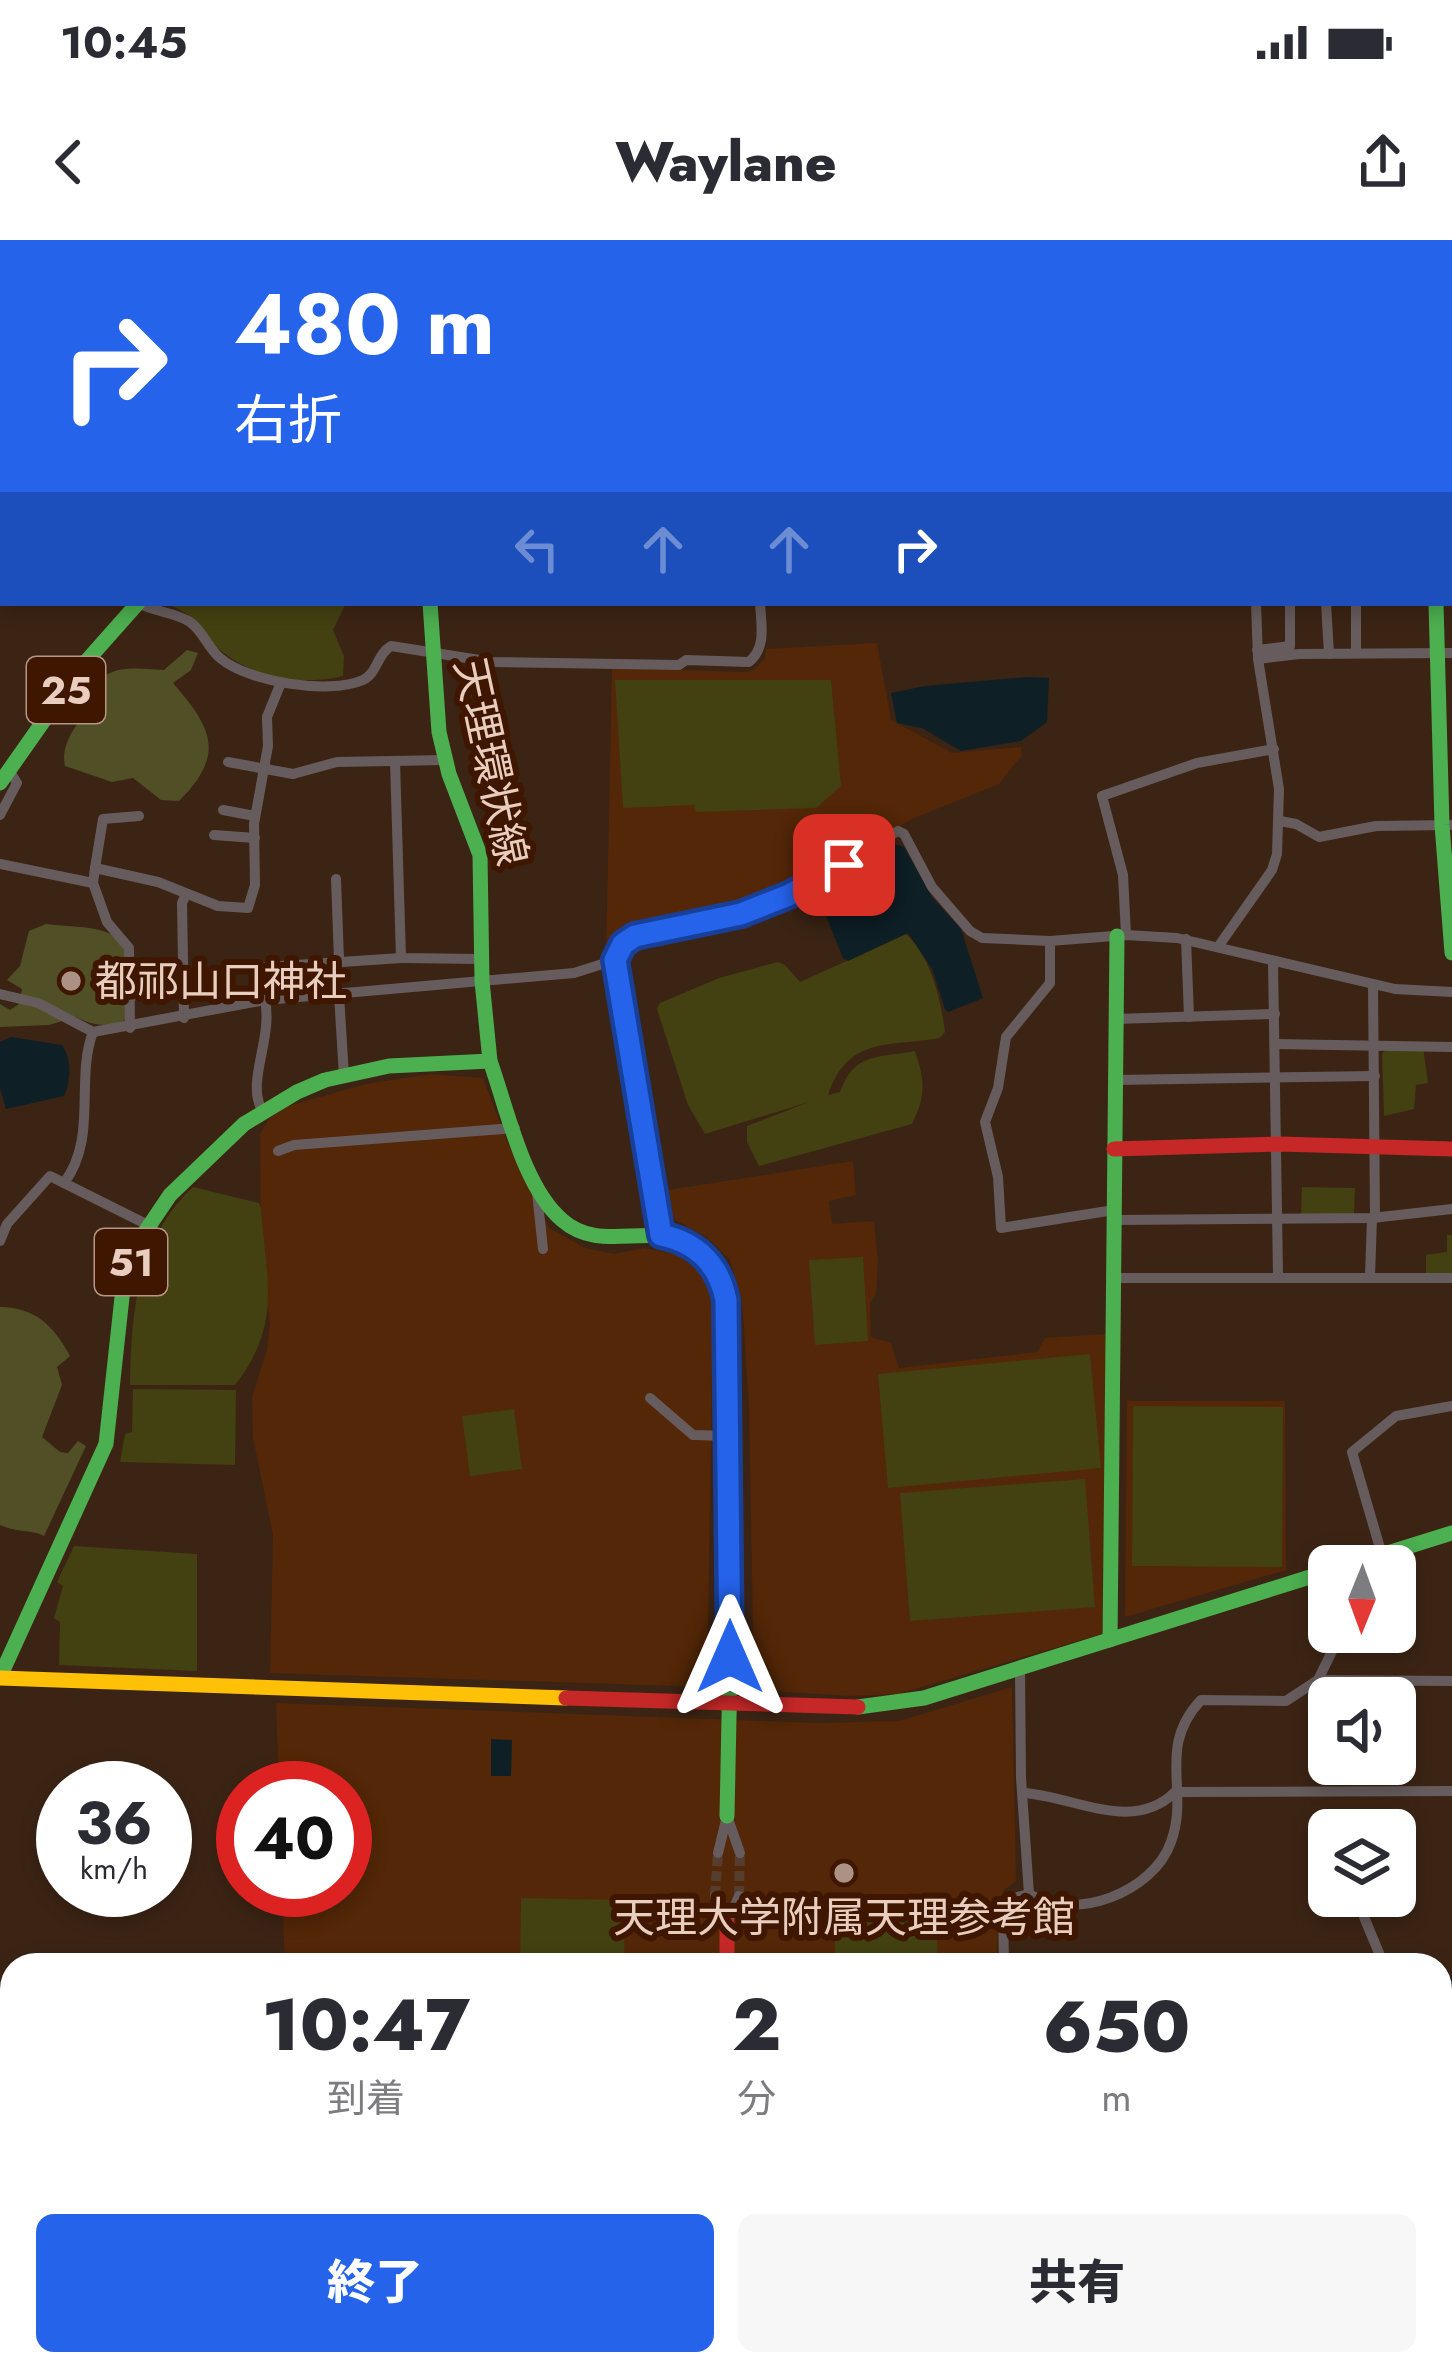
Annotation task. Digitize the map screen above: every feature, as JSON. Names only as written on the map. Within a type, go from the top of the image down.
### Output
[{"type":"main road","name":"25","points":[[4,777],[83,665],[135,606]]},
{"type":"main road","name":"天理環状線","points":[[430,606],[436,715],[446,760],[478,844],[490,1061],[547,1204],[571,1228],[607,1239],[661,1235]]},
{"type":"main road","points":[[1437,606],[1446,653],[1452,953]]},
{"type":"main road","points":[[1109,1640],[1115,1019],[1122,936]]},
{"type":"main road","name":"51","points":[[0,1677],[106,1444],[114,1404],[121,1296],[148,1225],[189,1174],[262,1108],[300,1088],[428,1062],[490,1061]]},
{"type":"main road","points":[[1114,1149],[1279,1144],[1452,1149]]},
{"type":"main road","points":[[661,1235],[700,1252],[723,1284],[730,1701],[727,1816]]},
{"type":"main road","points":[[1416,1545],[1452,1534]]},
{"type":"main road","points":[[0,1677],[59,1683],[874,1707],[924,1698],[1308,1578]]},
{"type":"main road","points":[[727,1923],[727,1953]]},
{"type":"street","points":[[146,606],[190,622],[220,658],[280,685],[363,680],[391,646],[536,664],[749,662],[759,654],[762,642],[760,606]]},
{"type":"street","points":[[1218,947],[1272,870],[1280,821],[1256,606]]},
{"type":"street","points":[[1258,654],[1291,646],[1290,606]]},
{"type":"street","points":[[1326,606],[1329,654]]},
{"type":"street","points":[[1355,606],[1356,653]]},
{"type":"street","points":[[1258,654],[1446,653]]},
{"type":"street","points":[[95,868],[158,882],[218,906],[248,908],[255,884],[255,815],[267,717],[280,685]]},
{"type":"street","points":[[1122,936],[1123,875],[1102,796],[1197,763],[1274,749]]},
{"type":"street","points":[[395,760],[401,958]]},
{"type":"street","points":[[228,762],[292,774],[337,762],[446,760]]},
{"type":"street","points":[[0,815],[17,783],[4,777]]},
{"type":"street","points":[[223,810],[255,815]]},
{"type":"street","points":[[130,1028],[129,948],[107,922],[93,883],[103,819],[139,816]]},
{"type":"street","points":[[1280,821],[1319,837],[1376,826],[1447,825]]},
{"type":"street","points":[[661,1235],[615,960],[623,944],[635,936],[757,908],[826,875],[898,832],[911,845],[932,887],[970,931],[982,938],[1186,939],[1373,985],[1452,992]]},
{"type":"street","points":[[214,835],[255,838]]},
{"type":"street","points":[[0,864],[93,883]]},
{"type":"street","points":[[336,879],[339,960]]},
{"type":"street","points":[[184,1018],[182,904],[186,894]]},
{"type":"street","points":[[217,923],[218,906]]},
{"type":"street","points":[[1186,939],[1189,1017]]},
{"type":"street","points":[[1050,941],[1050,983],[1006,1036],[998,1088],[985,1122],[998,1177],[1001,1228],[1115,1215],[1373,1218],[1452,1209]]},
{"type":"street","points":[[252,968],[339,960],[481,959]]},
{"type":"street","points":[[0,994],[38,1003],[93,1032],[265,1000],[574,973],[615,960]]},
{"type":"street","points":[[1274,963],[1278,1276]]},
{"type":"street","points":[[1370,1276],[1376,1147],[1373,985]]},
{"type":"street","points":[[339,995],[344,1076]]},
{"type":"street","points":[[262,1108],[255,1096],[269,1028],[265,1000]]},
{"type":"street","points":[[1115,1019],[1275,1015]]},
{"type":"street","points":[[64,1183],[73,1171],[84,1128],[86,1052],[93,1032]]},
{"type":"street","points":[[1275,1044],[1452,1047]]},
{"type":"street","points":[[1114,1080],[1375,1076]]},
{"type":"street","points":[[278,1151],[294,1145],[515,1127]]},
{"type":"street","points":[[0,1240],[7,1224],[50,1176],[148,1225]]},
{"type":"street","points":[[536,1180],[543,1250]]},
{"type":"street","points":[[1116,1277],[1452,1278]]},
{"type":"street","points":[[650,1398],[693,1435],[728,1436]]},
{"type":"street","points":[[1379,1545],[1352,1452],[1396,1416],[1452,1406]]},
{"type":"street","points":[[1020,1669],[1029,1894]]},
{"type":"street","points":[[1416,1681],[1452,1681]]},
{"type":"street","points":[[1004,1953],[1007,1900],[1029,1894],[1042,1902],[1069,1905],[1108,1899],[1152,1869],[1171,1844],[1177,1737],[1201,1700],[1286,1701],[1308,1687]]},
{"type":"street","points":[[1024,1793],[1116,1813],[1157,1807],[1175,1792],[1452,1791]]},
{"type":"street","points":[[718,1852],[727,1816]]},
{"type":"street","points":[[727,1816],[740,1853]]},
{"type":"street","points":[[716,1896],[727,1923]]},
{"type":"street","points":[[727,1923],[739,1896]]},
{"type":"street","points":[[1364,1917],[1379,1953]]},
{"type":"shaded area","points":[[171,606],[345,606],[333,630],[344,656],[343,676],[281,678],[251,669],[216,646],[186,614]]},
{"type":"shaded area","points":[[877,643],[891,720],[952,753],[1021,747],[1022,755],[999,784],[914,818],[744,909],[629,934],[606,956],[612,668],[742,672],[752,671],[765,659],[766,649]]},
{"type":"shaded area","points":[[187,650],[198,653],[191,670],[173,683],[204,728],[208,755],[194,784],[179,801],[161,800],[133,778],[112,782],[65,766],[67,742],[89,708],[83,692],[120,670],[164,670]]},
{"type":"shaded area","points":[[615,680],[831,680],[841,786],[816,808],[696,812],[694,805],[623,808]]},
{"type":"shaded area","points":[[46,924],[106,932],[126,947],[138,980],[151,991],[133,1002],[133,1015],[113,1024],[76,1017],[49,1025],[0,1027],[0,1004],[10,1010],[19,1004],[22,989],[7,980],[20,966],[29,931]]},
{"type":"shaded area","points":[[906,934],[928,966],[945,1032],[940,1038],[887,1044],[859,1053],[836,1076],[828,1095],[840,1092],[860,1063],[915,1051],[922,1088],[912,1124],[759,1166],[747,1142],[747,1126],[809,1102],[705,1134],[688,1105],[657,1009],[660,1003],[719,978],[778,962],[800,982]]},
{"type":"shaded area","points":[[1388,1047],[1423,1047],[1428,1083],[1416,1085],[1414,1109],[1384,1116],[1382,1054]]},
{"type":"shaded area","points":[[431,1074],[483,1078],[549,1228],[585,1248],[614,1254],[644,1248],[676,1254],[699,1271],[710,1292],[707,1687],[270,1673],[273,1535],[253,1438],[252,1397],[270,1323],[261,1262],[260,1134],[270,1118],[288,1106],[366,1084]]},
{"type":"shaded area","points":[[853,1161],[856,1195],[829,1201],[832,1224],[874,1221],[878,1263],[876,1294],[870,1303],[871,1337],[891,1343],[899,1368],[1037,1352],[1045,1338],[1106,1334],[1102,1634],[898,1694],[754,1690],[749,1406],[742,1301],[730,1260],[708,1238],[666,1215],[662,1191]]},
{"type":"shaded area","points":[[193,1187],[259,1203],[268,1301],[260,1341],[235,1385],[130,1385],[141,1278],[160,1230]]},
{"type":"shaded area","points":[[1302,1187],[1355,1188],[1354,1214],[1301,1214]]},
{"type":"shaded area","points":[[1447,1235],[1452,1235],[1452,1276],[1426,1276],[1426,1255],[1447,1252]]},
{"type":"shaded area","points":[[863,1257],[868,1341],[815,1345],[809,1260]]},
{"type":"shaded area","points":[[0,1307],[42,1320],[70,1356],[57,1367],[62,1385],[42,1437],[60,1452],[68,1453],[78,1441],[86,1446],[44,1536],[0,1525]]},
{"type":"shaded area","points":[[1090,1354],[1101,1468],[888,1488],[878,1374]]},
{"type":"shaded area","points":[[133,1389],[236,1390],[235,1465],[120,1462],[125,1434],[132,1432]]},
{"type":"shaded area","points":[[1127,1401],[1285,1401],[1286,1570],[1125,1617]]},
{"type":"shaded area","points":[[1133,1406],[1283,1407],[1282,1567],[1132,1566]]},
{"type":"shaded area","points":[[514,1409],[522,1469],[470,1476],[462,1416]]},
{"type":"shaded area","points":[[1085,1479],[1095,1607],[910,1621],[900,1493]]},
{"type":"shaded area","points":[[74,1546],[197,1554],[197,1671],[59,1665],[60,1622],[54,1618],[63,1586],[57,1582]]},
{"type":"shaded area","points":[[1012,1687],[1016,1881],[998,1903],[997,1953],[285,1953],[283,1917],[372,1917],[372,1761],[278,1761],[276,1703],[819,1723],[899,1721]]},
{"type":"shaded area","points":[[521,1898],[625,1900],[624,1953],[520,1953]]},
{"type":"shaded area","points":[[835,1901],[938,1901],[937,1953],[835,1953]]},
{"type":"water","points":[[1049,678],[1047,722],[1021,741],[961,751],[922,728],[897,723],[891,693]]},
{"type":"water","points":[[892,843],[904,847],[932,897],[961,929],[983,998],[948,1012],[932,969],[908,933],[848,961],[843,958],[818,896],[818,884]]},
{"type":"water","points":[[11,1037],[62,1045],[69,1070],[64,1096],[6,1109],[0,1088],[0,1042]]},
{"type":"water","points":[[491,1739],[512,1740],[511,1776],[491,1776]]},
{"type":"tunnel","points":[[715,1896],[718,1853]]},
{"type":"tunnel","points":[[739,1896],[740,1853]]},
{"type":"traffic: fast","points":[[0,783],[83,665],[135,606]]},
{"type":"traffic: fast","points":[[0,1677],[106,1444],[124,1279],[143,1235],[170,1195],[244,1124],[325,1080],[389,1066],[490,1061],[482,981],[480,855],[449,774],[439,732],[430,606]]},
{"type":"traffic: fast","points":[[1436,606],[1442,825],[1452,953]]},
{"type":"traffic: fast","points":[[1110,1640],[1117,936]]},
{"type":"traffic: fast","points":[[490,1061],[527,1168],[548,1206],[562,1220],[591,1235],[655,1236],[686,1243],[703,1256],[723,1284],[731,1619],[727,1816]]},
{"type":"traffic: fast","points":[[1413,1545],[1452,1533]]},
{"type":"traffic: fast","points":[[858,1707],[924,1698],[1308,1578]]},
{"type":"traffic: slow","points":[[0,1678],[566,1698]]},
{"type":"traffic: jam","points":[[1114,1149],[1279,1144],[1452,1149]]},
{"type":"traffic: jam","points":[[566,1698],[858,1707]]},
{"type":"traffic: jam","points":[[727,1923],[727,1953]]},
{"type":"place","name":"都祁山口神社","points":[[71,981]]},
{"type":"place","name":"天理大学附属天理参考館","points":[[844,1873]]},
{"type":"route","points":[[730,1657],[726,1300],[714,1267],[700,1252],[661,1235],[615,960],[623,944],[635,936],[741,914],[844,865]]}]
